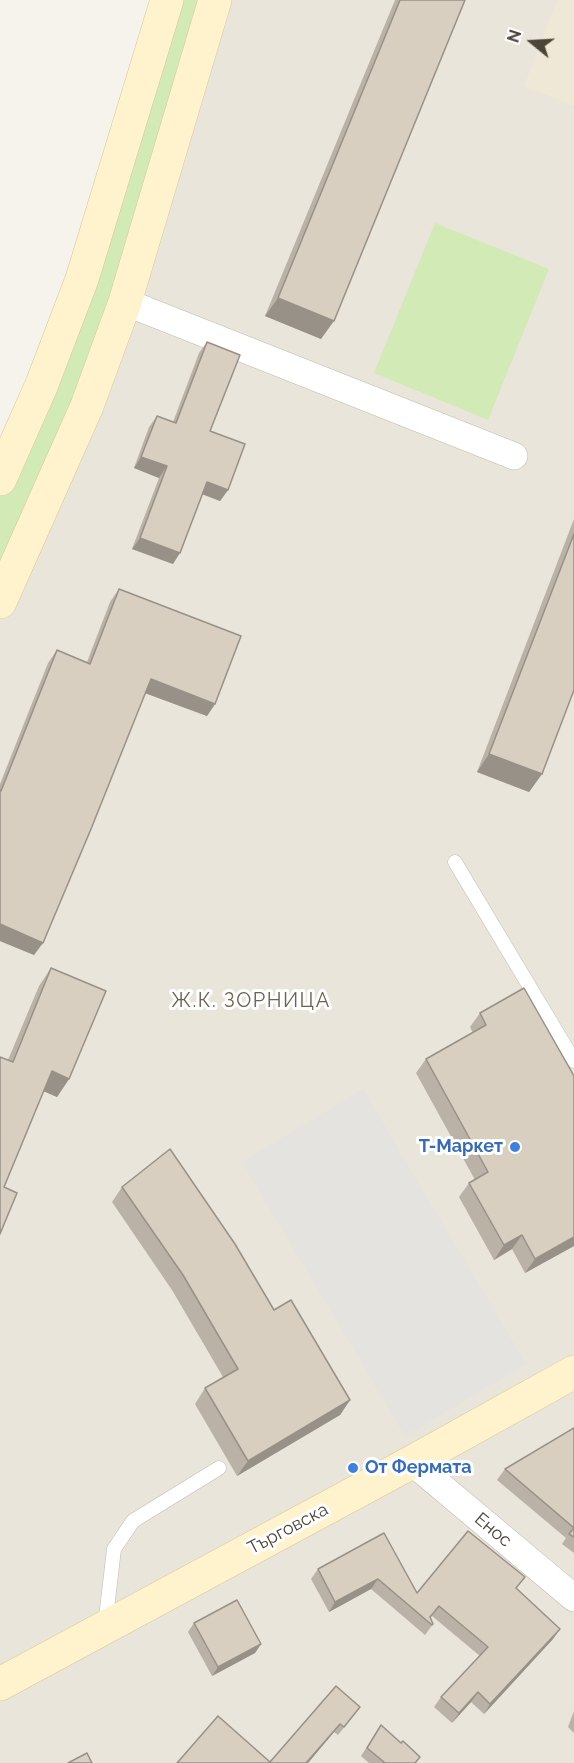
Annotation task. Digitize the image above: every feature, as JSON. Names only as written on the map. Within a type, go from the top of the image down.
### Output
[{"type":"street","points":[[0,478],[42,384],[82,279],[167,0]]},
{"type":"street","points":[[0,602],[87,406],[125,302],[215,0]]},
{"type":"street","points":[[125,302],[514,456]]},
{"type":"street","name":"Търговска","points":[[0,1684],[574,1372]]},
{"type":"street","name":"Енос","points":[[412,1462],[574,1598]]},
{"type":"lane","points":[[455,862],[574,1061]]},
{"type":"lane","points":[[105,1628],[114,1549],[133,1521],[219,1468]]},
{"type":"shaded area","points":[[215,0],[574,0],[574,1763],[0,1763],[0,602]]},
{"type":"shaded area","points":[[557,0],[574,0],[574,106],[524,86]]},
{"type":"shaded area","points":[[363,1089],[526,1364],[405,1436],[242,1162]]},
{"type":"green space","points":[[167,0],[215,0],[125,302],[0,602],[0,479]]},
{"type":"green space","points":[[435,223],[549,269],[488,420],[374,373]]},
{"type":"building","points":[[400,0],[465,0],[334,321],[278,298]]},
{"type":"building","points":[[207,342],[240,355],[210,431],[245,444],[228,490],[207,482],[180,553],[140,538],[167,466],[141,457],[157,416],[176,423]]},
{"type":"building","points":[[574,534],[574,690],[542,774],[489,754]]},
{"type":"building","points":[[119,589],[241,636],[215,704],[151,679],[43,943],[0,924],[0,790],[57,650],[90,664]]},
{"type":"building","points":[[51,968],[106,991],[69,1079],[52,1071],[4,1187],[17,1193],[0,1234],[0,1057],[13,1062]]},
{"type":"building","name":"Т-Маркет","points":[[524,988],[574,1076],[574,1237],[535,1259],[522,1235],[504,1245],[469,1183],[488,1172],[426,1059],[486,1025],[480,1013]]},
{"type":"building","points":[[170,1149],[235,1244],[274,1310],[291,1300],[350,1400],[248,1461],[205,1388],[238,1369],[183,1275],[122,1187]]},
{"type":"building","points":[[574,1428],[574,1528],[505,1469]]},
{"type":"building","points":[[468,1531],[525,1577],[516,1588],[560,1629],[490,1704],[478,1692],[459,1713],[441,1697],[488,1647],[439,1606],[430,1617],[432,1625],[378,1579],[335,1602],[318,1569],[384,1533],[417,1593]]},
{"type":"building","points":[[237,1600],[261,1644],[218,1667],[194,1623]]},
{"type":"building","points":[[336,1686],[360,1707],[344,1727],[340,1724],[306,1763],[177,1763],[218,1716],[270,1762]]},
{"type":"building","points":[[381,1725],[420,1757],[415,1763],[383,1763],[367,1748]]},
{"type":"building","points":[[87,1753],[92,1763],[68,1763]]},
{"type":"place","name":"Т-Маркет","points":[[515,1147]]},
{"type":"place","name":"От Фермата","points":[[353,1468]]},
{"type":"district","name":"Ж.К. ЗОРНИЦА","points":[[251,1001]]}]
